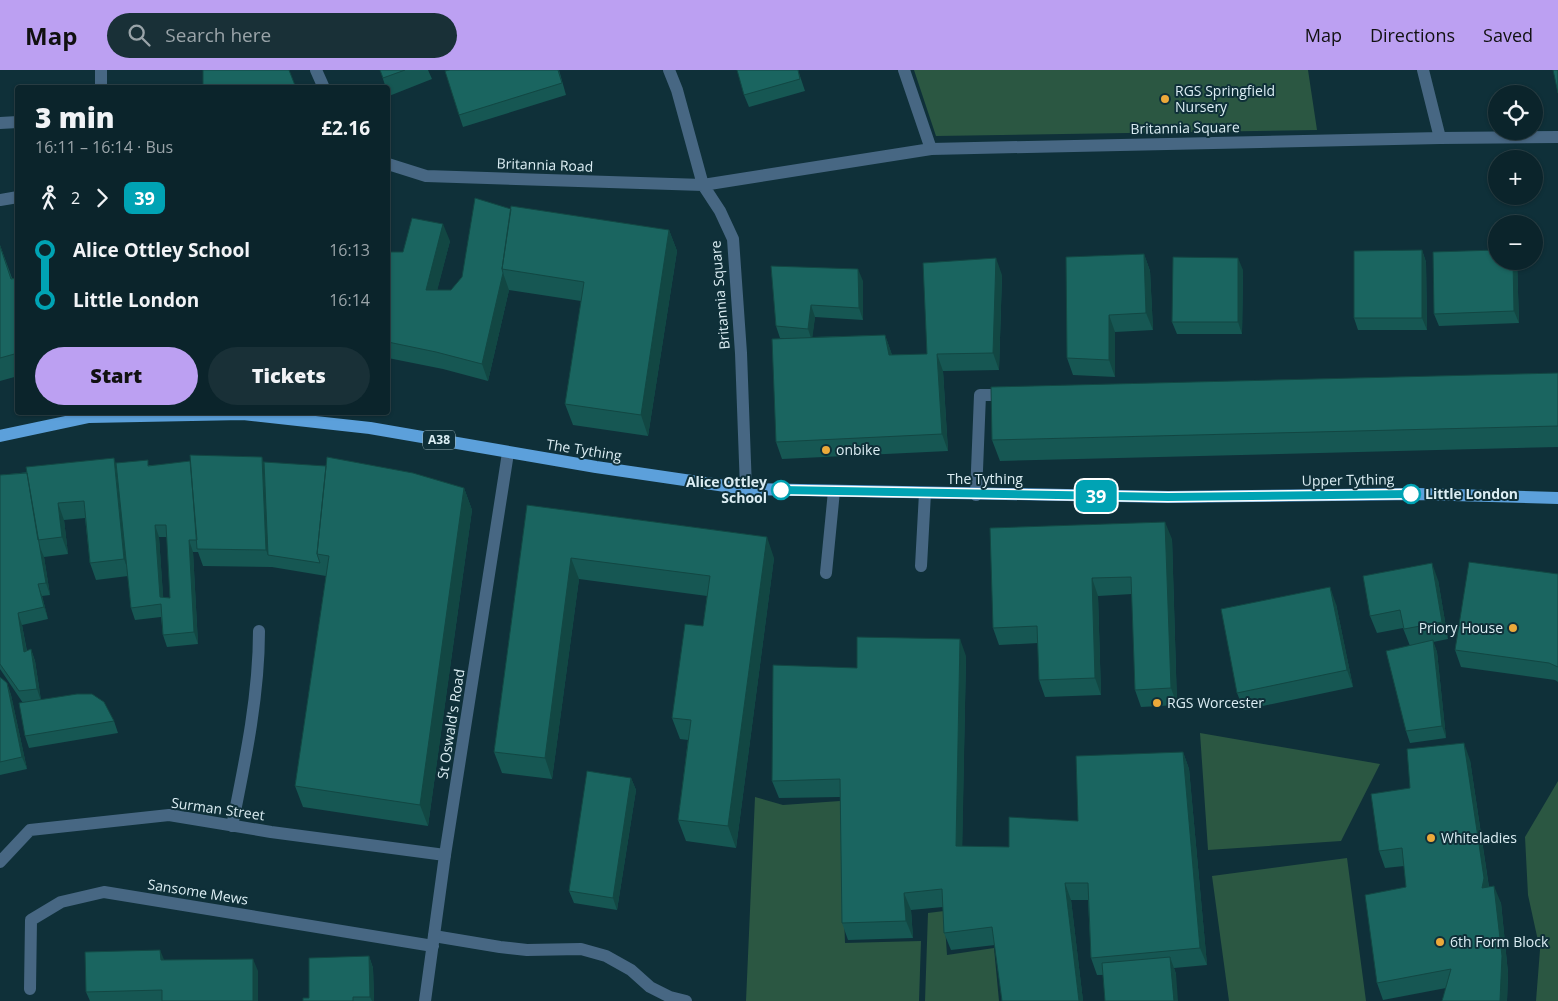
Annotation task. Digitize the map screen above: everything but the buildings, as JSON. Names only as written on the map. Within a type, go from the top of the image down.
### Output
[{"type":"main road","name":"The Tything","points":[[0,436],[89,417],[192,415]]},
{"type":"main road","name":"The Tything","points":[[252,415],[370,428],[508,453],[746,489],[976,495],[1029,494],[1168,497]]},
{"type":"main road","name":"Upper Tything","points":[[1168,497],[1416,494],[1558,498]]},
{"type":"street","points":[[101,70],[101,85]]},
{"type":"street","points":[[316,70],[323,85]]},
{"type":"street","points":[[669,70],[677,90],[703,185]]},
{"type":"street","points":[[904,70],[931,149]]},
{"type":"street","points":[[1423,70],[1440,138]]},
{"type":"street","points":[[0,123],[15,122]]},
{"type":"street","name":"Britannia Square","points":[[746,489],[741,353],[733,239],[720,211],[703,185],[931,149],[1558,137]]},
{"type":"street","name":"Britannia Road","points":[[390,165],[426,176],[703,185]]},
{"type":"street","points":[[0,200],[15,198]]},
{"type":"street","points":[[976,495],[980,395],[1020,395]]},
{"type":"street","name":"St Oswald's Road","points":[[425,1001],[445,856],[508,453]]},
{"type":"street","points":[[826,573],[834,491]]},
{"type":"street","points":[[921,566],[925,494]]},
{"type":"street","points":[[232,826],[252,719],[259,659],[259,631]]},
{"type":"street","name":"Surman Street","points":[[0,862],[30,830],[169,815],[232,826],[445,856]]},
{"type":"street","name":"Sansome Mews","points":[[30,989],[31,920],[61,902],[104,892],[433,941]]},
{"type":"street","points":[[433,941],[527,950],[581,949],[606,956],[632,970],[650,987],[686,1001]]},
{"type":"green space","name":"RGS Springfield Nursery","points":[[914,70],[1308,70],[1317,130],[936,136]]},
{"type":"green space","points":[[1200,733],[1380,764],[1341,841],[1208,850]]},
{"type":"green space","points":[[1558,781],[1558,1001],[1536,1001],[1540,950],[1528,895],[1525,837]]},
{"type":"green space","points":[[755,797],[783,805],[840,801],[845,943],[921,941],[919,1001],[746,1001]]},
{"type":"green space","points":[[1347,858],[1366,1001],[1229,1001],[1212,876]]},
{"type":"green space","points":[[944,911],[947,955],[994,948],[999,1001],[925,1001],[928,913]]},
{"type":"bus line","name":"39","points":[[781,490],[1168,497],[1411,494]]},
{"type":"place","name":"RGS Springfield Nursery","points":[[1165,99]]},
{"type":"place","name":"onbike","points":[[826,450]]},
{"type":"place","name":"Alice Ottley School","points":[[781,490]]},
{"type":"place","name":"Little London","points":[[1411,494]]},
{"type":"place","name":"Priory House","points":[[1513,628]]},
{"type":"place","name":"RGS Worcester","points":[[1157,703]]},
{"type":"place","name":"Whiteladies","points":[[1431,838]]},
{"type":"place","name":"6th Form Block","points":[[1440,942]]}]
